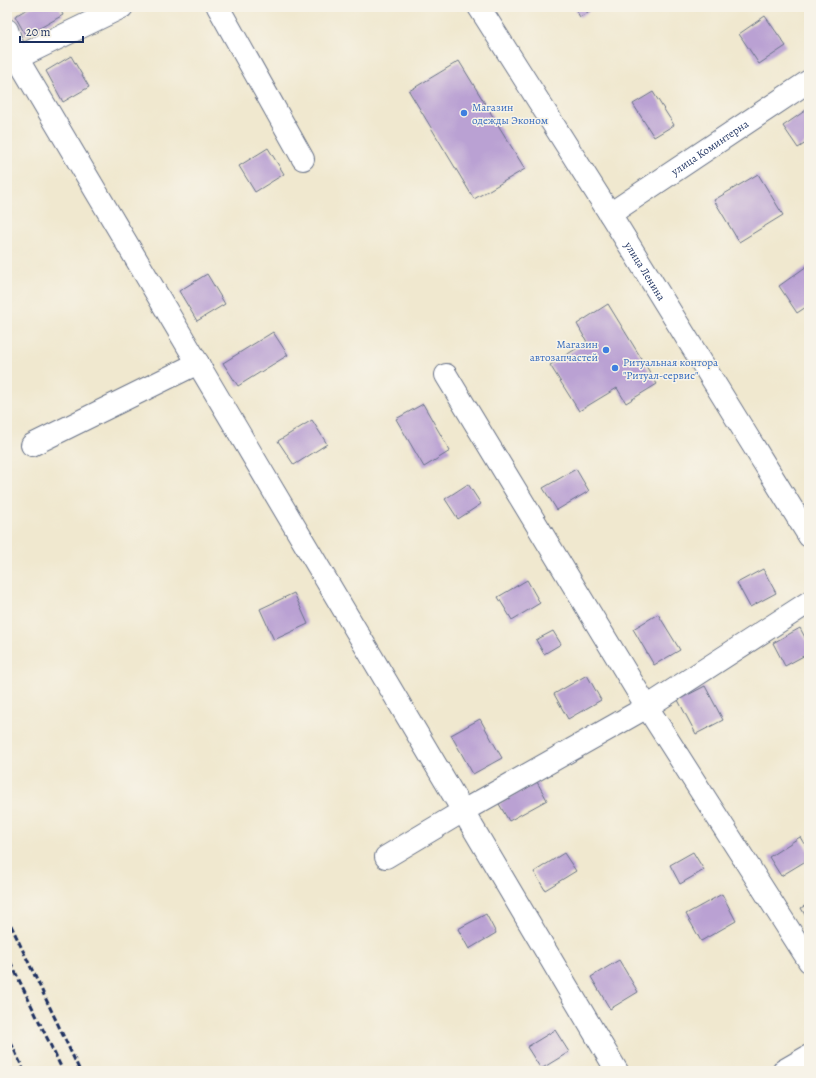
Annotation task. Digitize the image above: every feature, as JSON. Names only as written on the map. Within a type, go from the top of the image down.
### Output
[{"type":"street","points":[[18,58],[122,7]]},
{"type":"street","points":[[218,7],[303,159]]},
{"type":"street","name":"улица Ленина","points":[[479,7],[610,214],[809,536]]},
{"type":"street","points":[[7,30],[18,58],[617,1071]]},
{"type":"street","name":"улица Коминтерна","points":[[610,214],[809,81]]},
{"type":"street","points":[[32,445],[198,363]]},
{"type":"street","points":[[446,375],[647,707],[809,961]]},
{"type":"street","points":[[386,857],[463,811],[647,707],[809,602]]},
{"type":"street","points":[[783,1071],[809,1056]]},
{"type":"building","points":[[31,7],[59,7],[63,15],[26,36],[15,16]]},
{"type":"building","points":[[574,7],[596,7],[580,17]]},
{"type":"building","points":[[765,16],[786,46],[759,64],[739,34]]},
{"type":"building","points":[[71,56],[89,87],[63,102],[46,71]]},
{"type":"building","points":[[459,61],[525,169],[474,199],[409,91]]},
{"type":"building","points":[[653,92],[674,125],[654,137],[633,104]]},
{"type":"building","points":[[809,108],[809,141],[798,148],[783,126]]},
{"type":"building","points":[[268,148],[284,174],[255,192],[239,166]]},
{"type":"building","points":[[758,174],[783,215],[739,242],[714,200]]},
{"type":"building","points":[[807,266],[809,269],[809,305],[797,313],[779,286]]},
{"type":"building","points":[[207,274],[225,304],[197,321],[179,291]]},
{"type":"building","points":[[608,304],[657,384],[626,403],[617,388],[579,411],[550,365],[587,342],[577,324]]},
{"type":"building","points":[[273,332],[288,355],[238,386],[223,363]]},
{"type":"building","points":[[423,404],[450,451],[424,467],[396,419]]},
{"type":"building","points":[[312,420],[327,444],[294,465],[278,441]]},
{"type":"building","points":[[576,469],[589,491],[557,510],[543,488]]},
{"type":"building","points":[[468,484],[481,504],[458,519],[445,499]]},
{"type":"building","points":[[763,569],[776,593],[750,607],[737,583]]},
{"type":"building","points":[[527,580],[540,603],[512,620],[498,597]]},
{"type":"building","points":[[294,593],[308,624],[274,640],[260,609]]},
{"type":"building","points":[[658,614],[680,650],[654,665],[633,629]]},
{"type":"building","points":[[800,628],[809,645],[809,653],[785,666],[773,643]]},
{"type":"building","points":[[553,631],[561,644],[544,654],[536,640]]},
{"type":"building","points":[[587,675],[601,700],[568,719],[554,694]]},
{"type":"building","points":[[705,686],[723,720],[696,734],[678,700]]},
{"type":"building","points":[[480,719],[502,758],[473,774],[451,735]]},
{"type":"building","points":[[537,782],[547,800],[509,821],[499,804]]},
{"type":"building","points":[[800,837],[809,852],[809,859],[781,876],[769,857]]},
{"type":"building","points":[[693,852],[704,870],[680,884],[670,865]]},
{"type":"building","points":[[564,853],[576,871],[545,890],[534,872]]},
{"type":"building","points":[[722,894],[736,921],[701,941],[686,914]]},
{"type":"building","points":[[809,903],[809,922],[801,908]]},
{"type":"building","points":[[486,914],[496,933],[469,949],[458,929]]},
{"type":"building","points":[[619,960],[638,992],[610,1009],[591,977]]},
{"type":"building","points":[[555,1030],[569,1052],[541,1069],[527,1047]]},
{"type":"railway","points":[[7,917],[80,1071]]},
{"type":"railway","points":[[7,955],[63,1071]]},
{"type":"railway","points":[[7,1034],[24,1071]]},
{"type":"railway","points":[[7,1066],[10,1071]]},
{"type":"place","name":"Магазин одежды Эконом","points":[[464,113]]},
{"type":"place","name":"Магазин автозапчастей","points":[[606,350]]},
{"type":"place","name":"Ритуальная контора \"Ритуал-сервис\"","points":[[615,368]]}]
